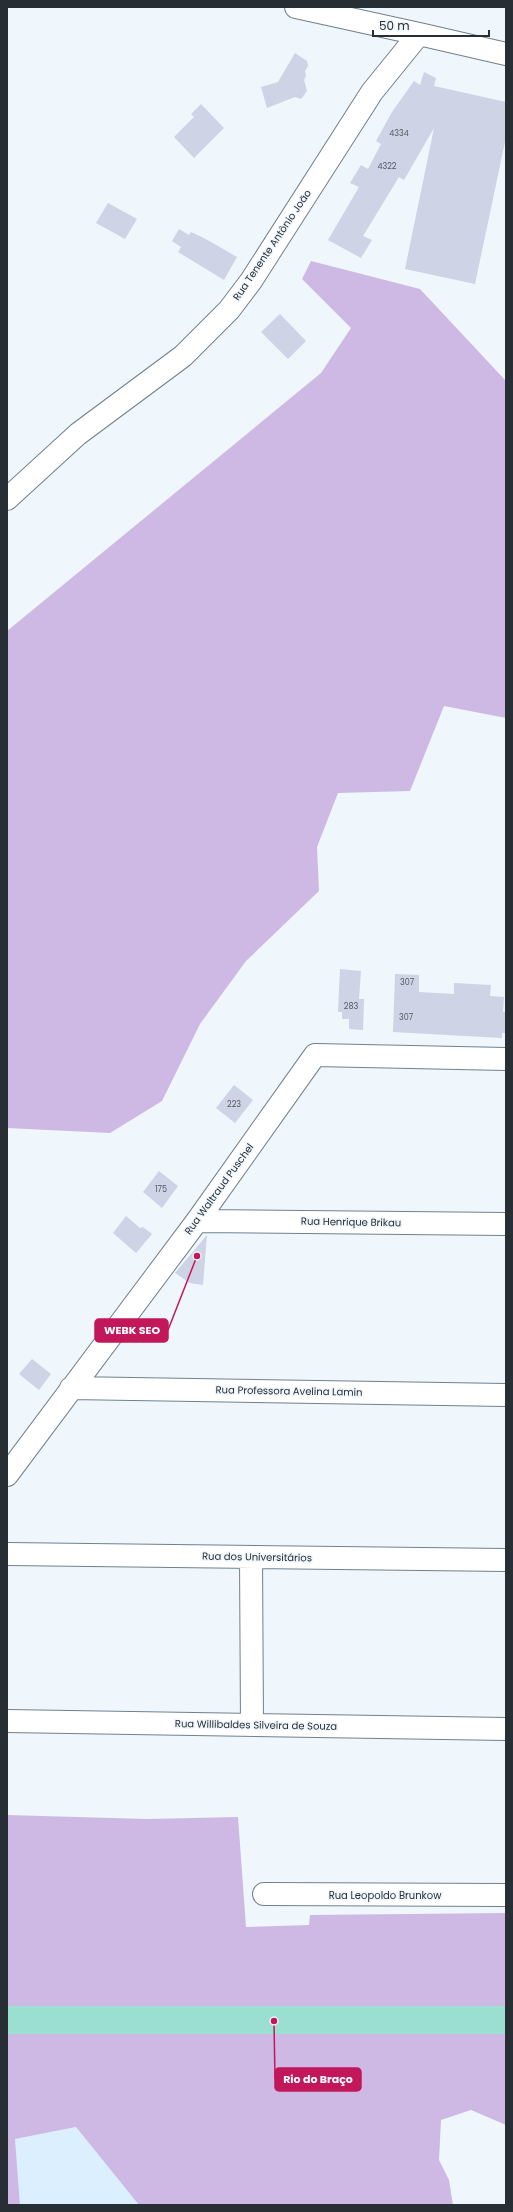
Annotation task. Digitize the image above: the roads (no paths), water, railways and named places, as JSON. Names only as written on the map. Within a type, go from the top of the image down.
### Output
[{"type":"street","points":[[296,7],[506,54]]},
{"type":"street","name":"Rua Tenente Antônio João","points":[[7,499],[78,434],[183,356],[229,310],[251,281],[372,92],[397,59],[419,34]]},
{"type":"street","name":"Rua Waltraud Puschel","points":[[7,1475],[197,1220],[315,1055],[506,1059]]},
{"type":"street","name":"Rua Henrique Brikau","points":[[197,1220],[506,1224]]},
{"type":"street","name":"Rua Professora Avelina Lamin","points":[[71,1388],[506,1394]]},
{"type":"street","name":"Rua dos Universitários","points":[[7,1554],[506,1560]]},
{"type":"street","points":[[251,1557],[252,1725]]},
{"type":"street","name":"Rua Willibaldes Silveira de Souza","points":[[7,1721],[506,1729]]},
{"type":"street","name":"Rua Leopoldo Brunkow","points":[[264,1894],[506,1895]]},
{"type":"waterway","points":[[7,2020],[506,2020]]},
{"type":"place","name":"WEBK SEO","points":[[197,1256]]},
{"type":"place","name":"Rio do Braço","points":[[274,2021]]}]
